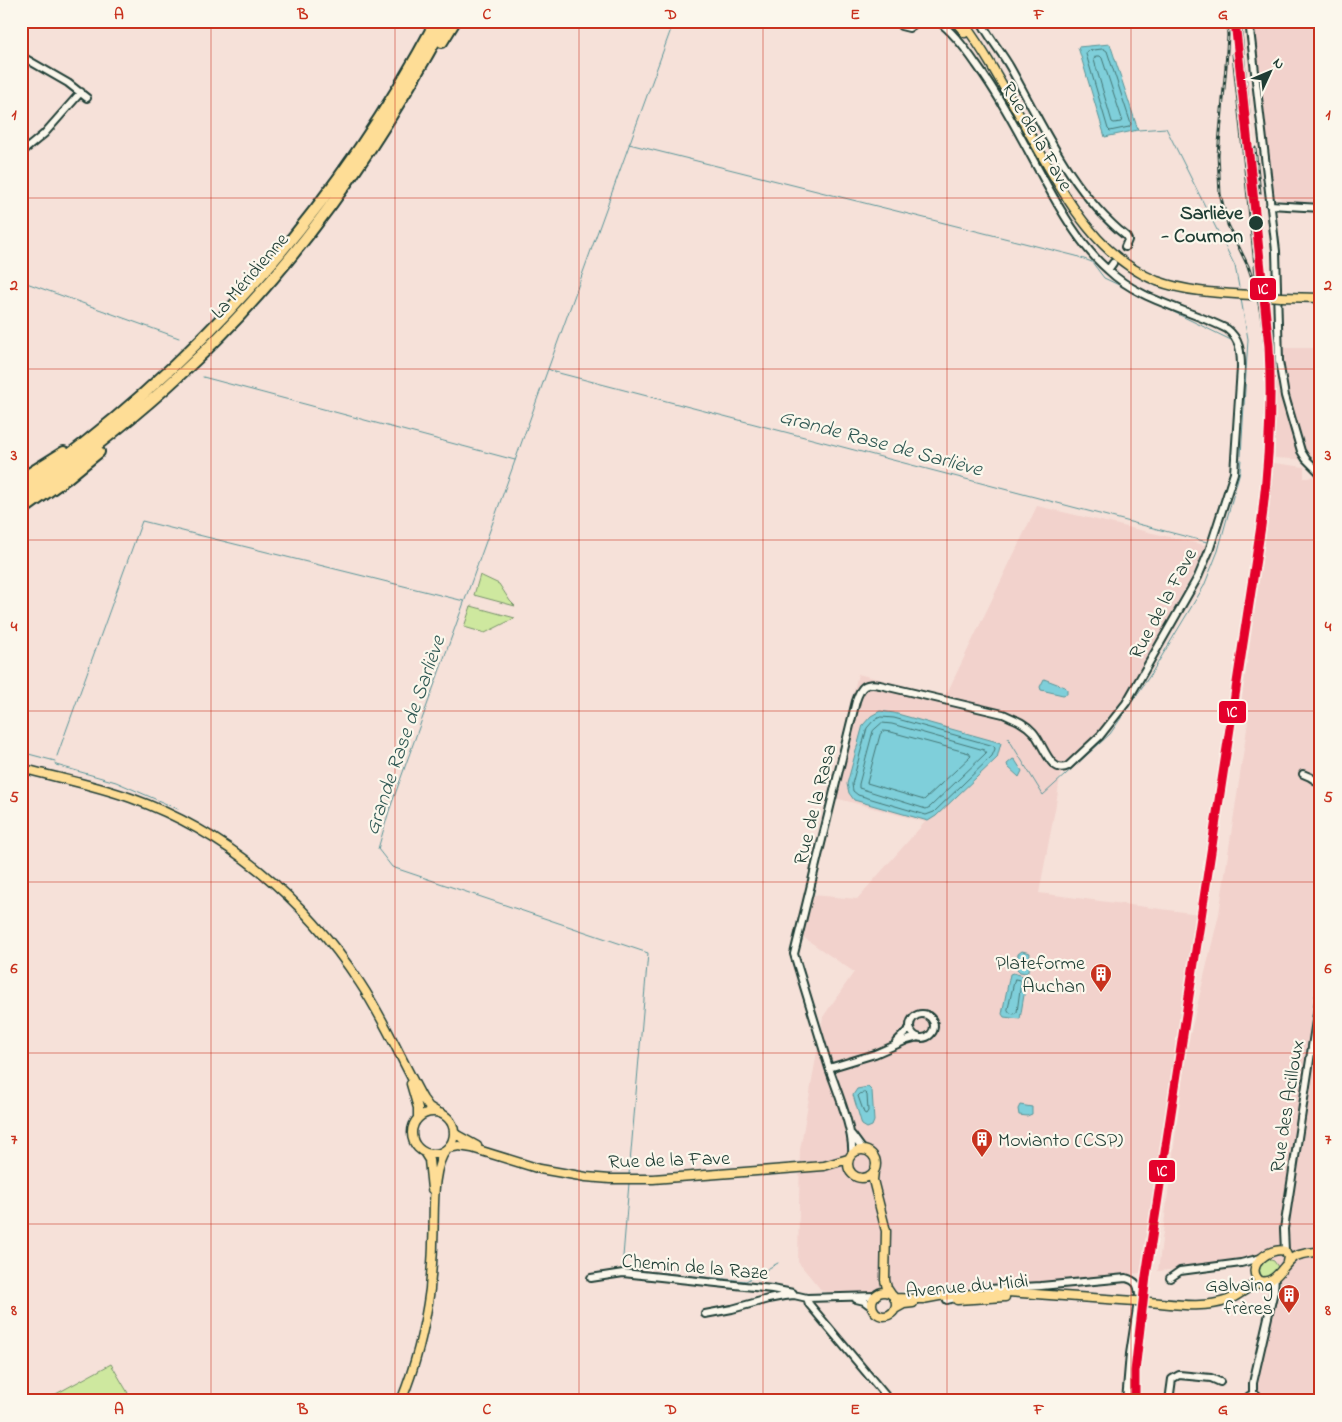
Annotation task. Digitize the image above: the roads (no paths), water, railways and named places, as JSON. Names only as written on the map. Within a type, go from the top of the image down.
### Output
[{"type":"highway","points":[[381,115],[428,21]]},
{"type":"highway","name":"La Méridienne","points":[[21,490],[84,444],[144,394],[199,343],[261,275],[310,216],[340,176],[402,83],[436,21]]},
{"type":"highway","name":"La Méridienne","points":[[21,502],[78,460],[155,398],[206,350],[285,262],[345,186],[414,79],[446,21]]},
{"type":"highway","points":[[414,79],[454,21]]},
{"type":"highway","points":[[21,479],[54,459],[118,410],[144,394]]},
{"type":"highway","points":[[21,511],[84,465],[137,418],[155,398]]},
{"type":"main road","points":[[955,21],[974,45],[1007,94]]},
{"type":"main road","points":[[961,21],[987,57],[1058,185],[1081,218],[1108,249],[1137,270],[1168,284],[1206,292],[1251,296],[1321,298]]},
{"type":"main road","points":[[21,768],[104,789],[163,811],[210,836],[259,870],[302,909],[345,961],[377,1011],[398,1054],[428,1107],[449,1119],[454,1132],[452,1143],[442,1155],[438,1172],[434,1208],[432,1268],[426,1316],[414,1365],[401,1401]]},
{"type":"main road","points":[[398,1054],[416,1100],[418,1118]]},
{"type":"main road","points":[[434,1208],[429,1160],[413,1137],[414,1124],[418,1118],[424,1114],[437,1112]]},
{"type":"main road","name":"Rue de la Fave","points":[[454,1132],[474,1145],[518,1162]]},
{"type":"main road","name":"Rue de la Fave","points":[[448,1148],[459,1146],[472,1148],[540,1168],[586,1177],[636,1180],[824,1166],[849,1170]]},
{"type":"main road","points":[[424,1152],[436,1154],[448,1148]]},
{"type":"main road","points":[[878,1200],[868,1182],[854,1176],[849,1170],[850,1156],[859,1150],[867,1151],[874,1157],[873,1180],[886,1231],[885,1262],[887,1288],[896,1302],[895,1309],[890,1315],[883,1316],[876,1314],[872,1307],[872,1301],[882,1280],[885,1262]]},
{"type":"main road","name":"Rue de la Fave","points":[[824,1166],[850,1156]]},
{"type":"main road","points":[[862,1178],[867,1177],[874,1171]]},
{"type":"main road","points":[[1242,1292],[1251,1282],[1256,1264],[1262,1257],[1281,1250],[1300,1254],[1321,1251]]},
{"type":"main road","points":[[1285,1251],[1288,1257],[1287,1262]]},
{"type":"main road","points":[[1254,1272],[1257,1278],[1264,1282],[1275,1277],[1287,1262],[1300,1254]]},
{"type":"main road","name":"Avenue du Midi","points":[[893,1296],[923,1299],[985,1292],[1008,1292],[1149,1302],[1210,1304],[1230,1299],[1258,1283],[1264,1282]]},
{"type":"main road","points":[[876,1295],[884,1292],[893,1296]]},
{"type":"main road","name":"Avenue du Midi","points":[[895,1309],[904,1304],[1042,1295]]},
{"type":"street","points":[[903,23],[909,28],[919,21]]},
{"type":"street","name":"Rue de la Fave","points":[[938,21],[961,44],[984,74],[1064,215],[1090,252],[1114,277],[1139,291],[1174,308],[1227,328],[1236,337],[1240,348],[1241,368],[1234,474],[1209,551],[1191,592],[1134,691],[1100,736],[1063,769],[1057,768],[1052,764],[1032,731],[1022,722],[1003,714]]},
{"type":"street","points":[[981,21],[1009,65],[1080,189],[1103,215],[1126,236],[1128,240],[1125,247]]},
{"type":"street","points":[[1249,21],[1276,250],[1279,361],[1285,396],[1301,451],[1321,474]]},
{"type":"street","points":[[21,56],[68,83],[87,98]]},
{"type":"street","points":[[21,154],[44,134],[81,92]]},
{"type":"street","points":[[1270,205],[1321,208]]},
{"type":"street","points":[[1108,270],[1113,263]]},
{"type":"street","name":"Rue de la Rasa","points":[[829,1068],[794,954],[858,697],[865,685],[871,683],[1003,714]]},
{"type":"street","points":[[1303,774],[1321,784]]},
{"type":"street","name":"Rue des Acilloux","points":[[1285,1251],[1284,1229],[1321,988]]},
{"type":"street","points":[[850,1156],[852,1146],[850,1132],[829,1068],[875,1054],[918,1037],[923,1038],[930,1034],[933,1027],[931,1020],[925,1015],[917,1016],[911,1021],[911,1032],[918,1037]]},
{"type":"street","points":[[892,1046],[910,1028]]},
{"type":"street","points":[[850,1132],[863,1150]]},
{"type":"street","name":"Rue des Acilloux","points":[[1275,1251],[1284,1229]]},
{"type":"street","points":[[1170,1278],[1180,1271],[1241,1263],[1262,1257]]},
{"type":"street","points":[[1241,1263],[1254,1272]]},
{"type":"street","name":"Chemin de la Raze","points":[[591,1278],[623,1273],[772,1289],[793,1293],[808,1301]]},
{"type":"street","points":[[1253,1394],[1252,1384],[1275,1277]]},
{"type":"street","points":[[947,1300],[982,1295],[989,1289],[1126,1278],[1135,1281],[1138,1285],[1139,1295],[1130,1354],[1126,1401]]},
{"type":"street","points":[[1264,1282],[1268,1285],[1272,1295]]},
{"type":"street","points":[[704,1314],[794,1295]]},
{"type":"street","points":[[808,1301],[876,1295]]},
{"type":"street","points":[[850,1296],[864,1301],[872,1307]]},
{"type":"street","points":[[808,1301],[890,1401]]},
{"type":"street","points":[[1170,1401],[1172,1380],[1178,1375],[1211,1378],[1220,1382]]},
{"type":"street","points":[[1253,1394],[1257,1395],[1258,1400],[1273,1401]]},
{"type":"street","points":[[1249,1401],[1249,1396],[1253,1394]]},
{"type":"water","points":[[1110,44],[1138,130],[1105,137],[1078,47]]},
{"type":"water","points":[[1044,679],[1065,687],[1067,694],[1063,695],[1041,690],[1040,687]]},
{"type":"water","points":[[880,711],[894,713],[1001,743],[997,758],[936,816],[928,821],[854,800],[849,793],[847,784],[863,725],[871,716]]},
{"type":"water","points":[[1013,759],[1022,771],[1019,777],[1007,764]]},
{"type":"water","points":[[1022,951],[1030,953],[1028,971],[1026,973],[1020,972],[1017,969],[1018,954]]},
{"type":"water","points":[[1013,973],[1027,977],[1020,1019],[1004,1017],[1002,1014],[1010,974]]},
{"type":"water","points":[[868,1087],[872,1091],[874,1121],[872,1126],[867,1128],[862,1125],[853,1095],[857,1089]]},
{"type":"water","points":[[1020,1105],[1032,1107],[1032,1114],[1027,1116],[1019,1115],[1018,1109]]},
{"type":"waterway","name":"Grande Rase de Sarliève","points":[[674,21],[548,369],[1207,542]]},
{"type":"waterway","points":[[1138,130],[1166,128],[1235,266],[1239,287]]},
{"type":"waterway","points":[[629,144],[1076,256],[1092,262],[1104,278],[1134,292]]},
{"type":"waterway","points":[[21,281],[179,338]]},
{"type":"waterway","points":[[1241,299],[1248,339],[1241,456]]},
{"type":"waterway","points":[[1155,303],[1231,340]]},
{"type":"waterway","name":"Grande Rase de Sarliève","points":[[548,369],[389,811],[378,849],[392,867],[648,953],[629,1175]]},
{"type":"waterway","points":[[203,377],[515,460]]},
{"type":"waterway","points":[[1008,738],[1043,795],[1110,734],[1151,674],[1204,586],[1218,551],[1240,471],[1241,459]]},
{"type":"waterway","points":[[57,756],[142,521],[464,601]]},
{"type":"waterway","points":[[21,752],[55,761]]},
{"type":"waterway","points":[[55,763],[56,765],[116,782],[178,809]]},
{"type":"waterway","name":"Grande Rase de Sarliève","points":[[629,1183],[622,1269],[746,1281],[778,1263]]},
{"type":"railway","points":[[1227,21],[1226,66],[1218,155],[1220,194],[1228,225],[1248,266],[1257,292],[1271,401]]},
{"type":"railway","points":[[1240,21],[1249,112],[1251,157]]},
{"type":"railway","points":[[1233,54],[1256,275]]},
{"type":"railway","points":[[1255,148],[1260,193]]},
{"type":"place","name":"Sarliève - Cournon","points":[[1256,223]]},
{"type":"place","name":"Plateforme Auchan","points":[[1101,993]]},
{"type":"place","name":"Movianto (CSP)","points":[[982,1158]]},
{"type":"place","name":"Galvaing frères","points":[[1289,1314]]}]
